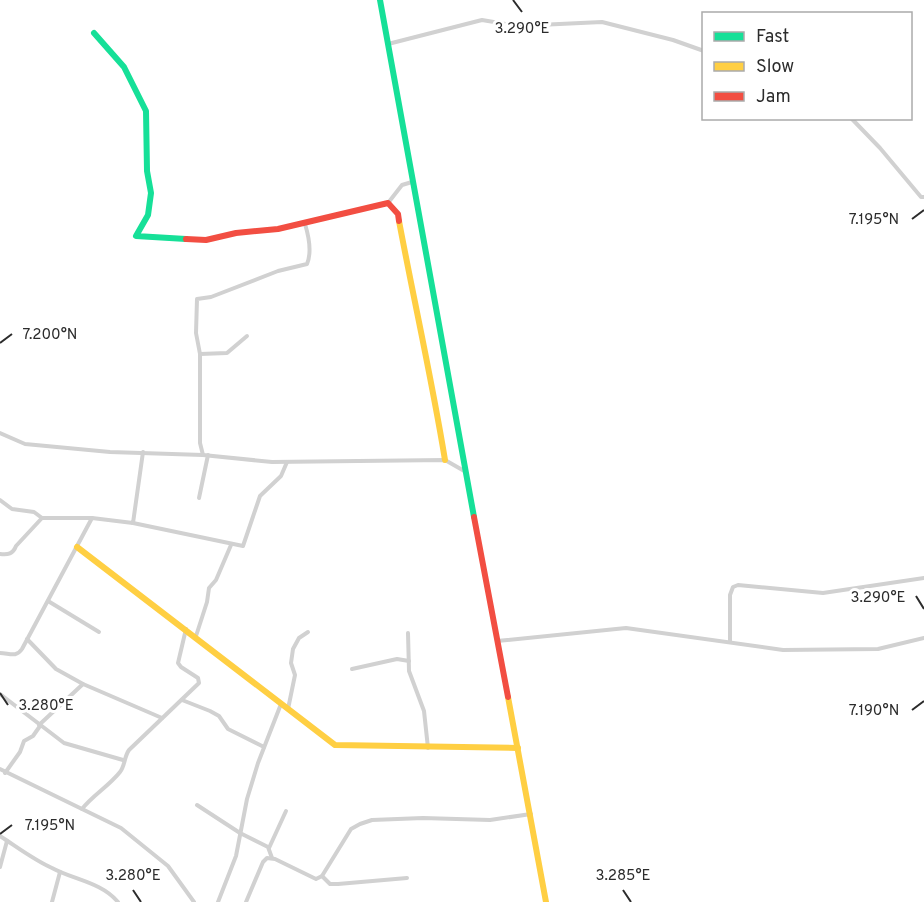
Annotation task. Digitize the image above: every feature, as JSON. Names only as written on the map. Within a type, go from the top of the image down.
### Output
[{"type":"street","points":[[380,0],[546,902]]},
{"type":"street","points":[[388,44],[482,20],[517,26],[602,22],[673,40],[702,50]]},
{"type":"street","points":[[94,33],[124,67],[146,111],[147,171],[151,193],[148,215],[136,236],[206,240],[236,233],[305,224],[388,203],[402,185],[412,182]]},
{"type":"street","points":[[853,120],[921,197],[924,197]]},
{"type":"street","points":[[388,203],[398,214],[424,352],[433,382],[445,460]]},
{"type":"street","points":[[199,498],[205,455],[200,442],[200,354],[196,333],[197,299],[211,297],[278,271],[307,264],[310,246],[305,224]]},
{"type":"street","points":[[200,354],[228,352],[247,336]]},
{"type":"street","points":[[0,433],[25,444],[110,452],[205,455],[288,462],[445,460],[466,471]]},
{"type":"street","points":[[133,523],[143,452]]},
{"type":"street","points":[[0,501],[12,509],[34,512],[42,518],[92,518],[133,523],[243,546],[260,496],[281,476],[288,462]]},
{"type":"street","points":[[0,554],[8,555],[14,551],[42,518]]},
{"type":"street","points":[[0,653],[19,654],[92,518]]},
{"type":"street","points":[[196,636],[209,588],[216,580],[231,545]]},
{"type":"street","points":[[77,547],[196,636],[335,745],[518,748]]},
{"type":"street","points":[[730,642],[730,595],[733,587],[738,585],[823,593],[924,578]]},
{"type":"street","points":[[48,601],[99,632]]},
{"type":"street","points":[[497,640],[626,628],[783,650],[878,649],[924,638]]},
{"type":"street","points":[[82,809],[120,772],[129,750],[200,681],[178,663],[186,629]]},
{"type":"street","points":[[288,709],[295,675],[291,663],[292,650],[299,638],[308,632]]},
{"type":"street","points":[[408,633],[410,676],[424,711],[428,748]]},
{"type":"street","points":[[27,639],[56,669],[83,684],[162,718]]},
{"type":"street","points":[[352,669],[398,659],[409,661]]},
{"type":"street","points":[[5,773],[20,752],[24,741],[33,736],[40,725],[83,684]]},
{"type":"street","points":[[0,694],[63,743],[123,760]]},
{"type":"street","points":[[182,699],[219,716],[228,729],[264,747]]},
{"type":"street","points":[[218,902],[236,856],[246,799],[281,704]]},
{"type":"street","points":[[0,769],[119,827],[168,866],[194,902]]},
{"type":"street","points":[[197,805],[269,849]]},
{"type":"street","points":[[272,858],[269,849],[286,811]]},
{"type":"street","points":[[246,902],[263,862],[267,858],[272,858],[316,879],[322,876],[351,829],[366,822],[423,818],[490,820],[531,814]]},
{"type":"street","points":[[0,836],[60,872],[92,884],[118,902]]},
{"type":"street","points":[[0,867],[8,841]]},
{"type":"street","points":[[52,902],[60,872]]},
{"type":"street","points":[[322,876],[330,884],[407,878]]},
{"type":"traffic: fast","points":[[380,0],[474,517]]},
{"type":"traffic: fast","points":[[94,33],[124,67],[146,111],[147,171],[151,193],[148,215],[136,236],[186,239]]},
{"type":"traffic: slow","points":[[399,221],[445,460]]},
{"type":"traffic: slow","points":[[77,547],[335,745],[518,748]]},
{"type":"traffic: slow","points":[[508,697],[546,902]]},
{"type":"traffic: jam","points":[[186,239],[206,240],[236,233],[278,229],[388,203],[398,214],[399,221]]},
{"type":"traffic: jam","points":[[474,517],[508,697]]}]
